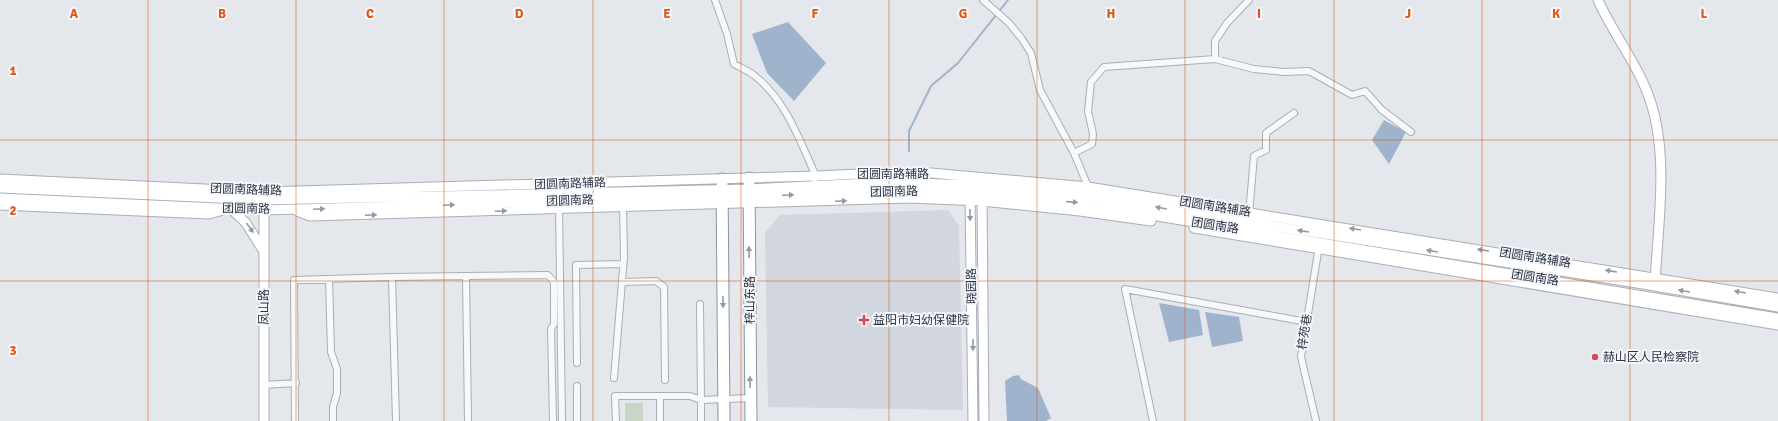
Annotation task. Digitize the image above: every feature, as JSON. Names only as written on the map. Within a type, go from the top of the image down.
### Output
[{"type":"highway","name":"梓山东路","points":[[749,192],[751,421]]},
{"type":"highway","points":[[722,193],[724,421]]},
{"type":"street","points":[[715,0],[727,34],[734,64],[755,75],[776,96],[793,126],[814,172],[815,181]]},
{"type":"street","points":[[983,0],[1022,39],[1031,53],[1040,90],[1074,153],[1092,196]]},
{"type":"street","points":[[1215,59],[1215,41],[1227,23],[1249,0]]},
{"type":"street","points":[[1598,0],[1633,63],[1650,100],[1658,133],[1661,164],[1654,298]]},
{"type":"street","points":[[1074,153],[1092,144],[1093,134],[1088,111],[1091,82],[1104,66],[1215,59],[1254,69],[1284,72],[1309,71],[1352,95],[1365,91],[1382,110],[1411,132]]},
{"type":"street","points":[[1248,222],[1254,156],[1266,150],[1266,133],[1294,113]]},
{"type":"street","name":"团圆南路辅路","points":[[815,181],[883,173],[982,190],[1088,187],[1249,212],[1655,282],[1778,298]]},
{"type":"street","name":"团圆南路辅路","points":[[0,178],[264,196],[749,192],[909,198],[971,189]]},
{"type":"street","name":"团圆南路","points":[[749,192],[815,181]]},
{"type":"street","name":"团圆南路","points":[[0,188],[264,196]]},
{"type":"street","name":"团圆南路","points":[[0,198],[264,210],[623,204],[722,193],[749,192],[971,189],[1092,196],[1248,222],[1655,282],[1778,307]]},
{"type":"street","name":"晓园路","points":[[971,189],[973,421]]},
{"type":"street","name":"团圆南路","points":[[982,190],[1078,203],[1319,246],[1778,318]]},
{"type":"street","name":"晓园路","points":[[982,190],[984,421]]},
{"type":"street","points":[[891,191],[909,198]]},
{"type":"street","name":"凤山路","points":[[264,196],[264,421]]},
{"type":"street","points":[[614,378],[623,264],[623,204]]},
{"type":"street","name":"团圆南路辅路","points":[[0,205],[210,214],[229,209]]},
{"type":"street","points":[[559,206],[562,421]]},
{"type":"street","points":[[229,209],[246,223],[264,251]]},
{"type":"street","points":[[1319,246],[1778,325]]},
{"type":"street","name":"梓苑巷","points":[[1316,421],[1301,357],[1319,246]]},
{"type":"street","points":[[577,363],[576,266],[623,264]]},
{"type":"street","points":[[295,421],[296,383],[294,280],[548,275],[554,282],[554,324],[551,329],[553,421]]},
{"type":"street","points":[[466,276],[468,421]]},
{"type":"street","points":[[392,277],[396,421]]},
{"type":"street","points":[[330,279],[331,352],[337,369],[337,393],[332,408],[333,421]]},
{"type":"street","points":[[622,282],[656,281],[664,287],[665,380]]},
{"type":"street","points":[[1153,421],[1125,289],[1307,322]]},
{"type":"street","points":[[700,304],[701,421]]},
{"type":"street","points":[[264,385],[296,383]]},
{"type":"street","points":[[577,386],[577,421]]},
{"type":"street","points":[[616,421],[615,396],[690,396],[700,400],[750,398]]},
{"type":"street","points":[[660,396],[660,421]]},
{"type":"shaded area","name":"益阳市妇幼保健院","points":[[948,210],[959,226],[963,410],[768,407],[765,233],[780,215]]},
{"type":"green space","points":[[625,403],[643,403],[643,421],[625,421]]},
{"type":"water","points":[[788,22],[826,63],[794,101],[767,73],[752,34]]},
{"type":"water","points":[[1384,120],[1406,132],[1389,164],[1372,140]]},
{"type":"water","points":[[1159,303],[1199,310],[1203,335],[1169,342]]},
{"type":"water","points":[[1205,312],[1239,317],[1243,341],[1212,347]]},
{"type":"water","points":[[1019,375],[1021,379],[1038,388],[1051,418],[1046,421],[1007,421],[1005,381],[1013,376]]},
{"type":"waterway","points":[[909,151],[909,131],[931,86],[958,63],[1008,0]]},
{"type":"place","name":"益阳市妇幼保健院","points":[[864,320]]},
{"type":"place","name":"赫山区人民检察院","points":[[1595,357]]}]
